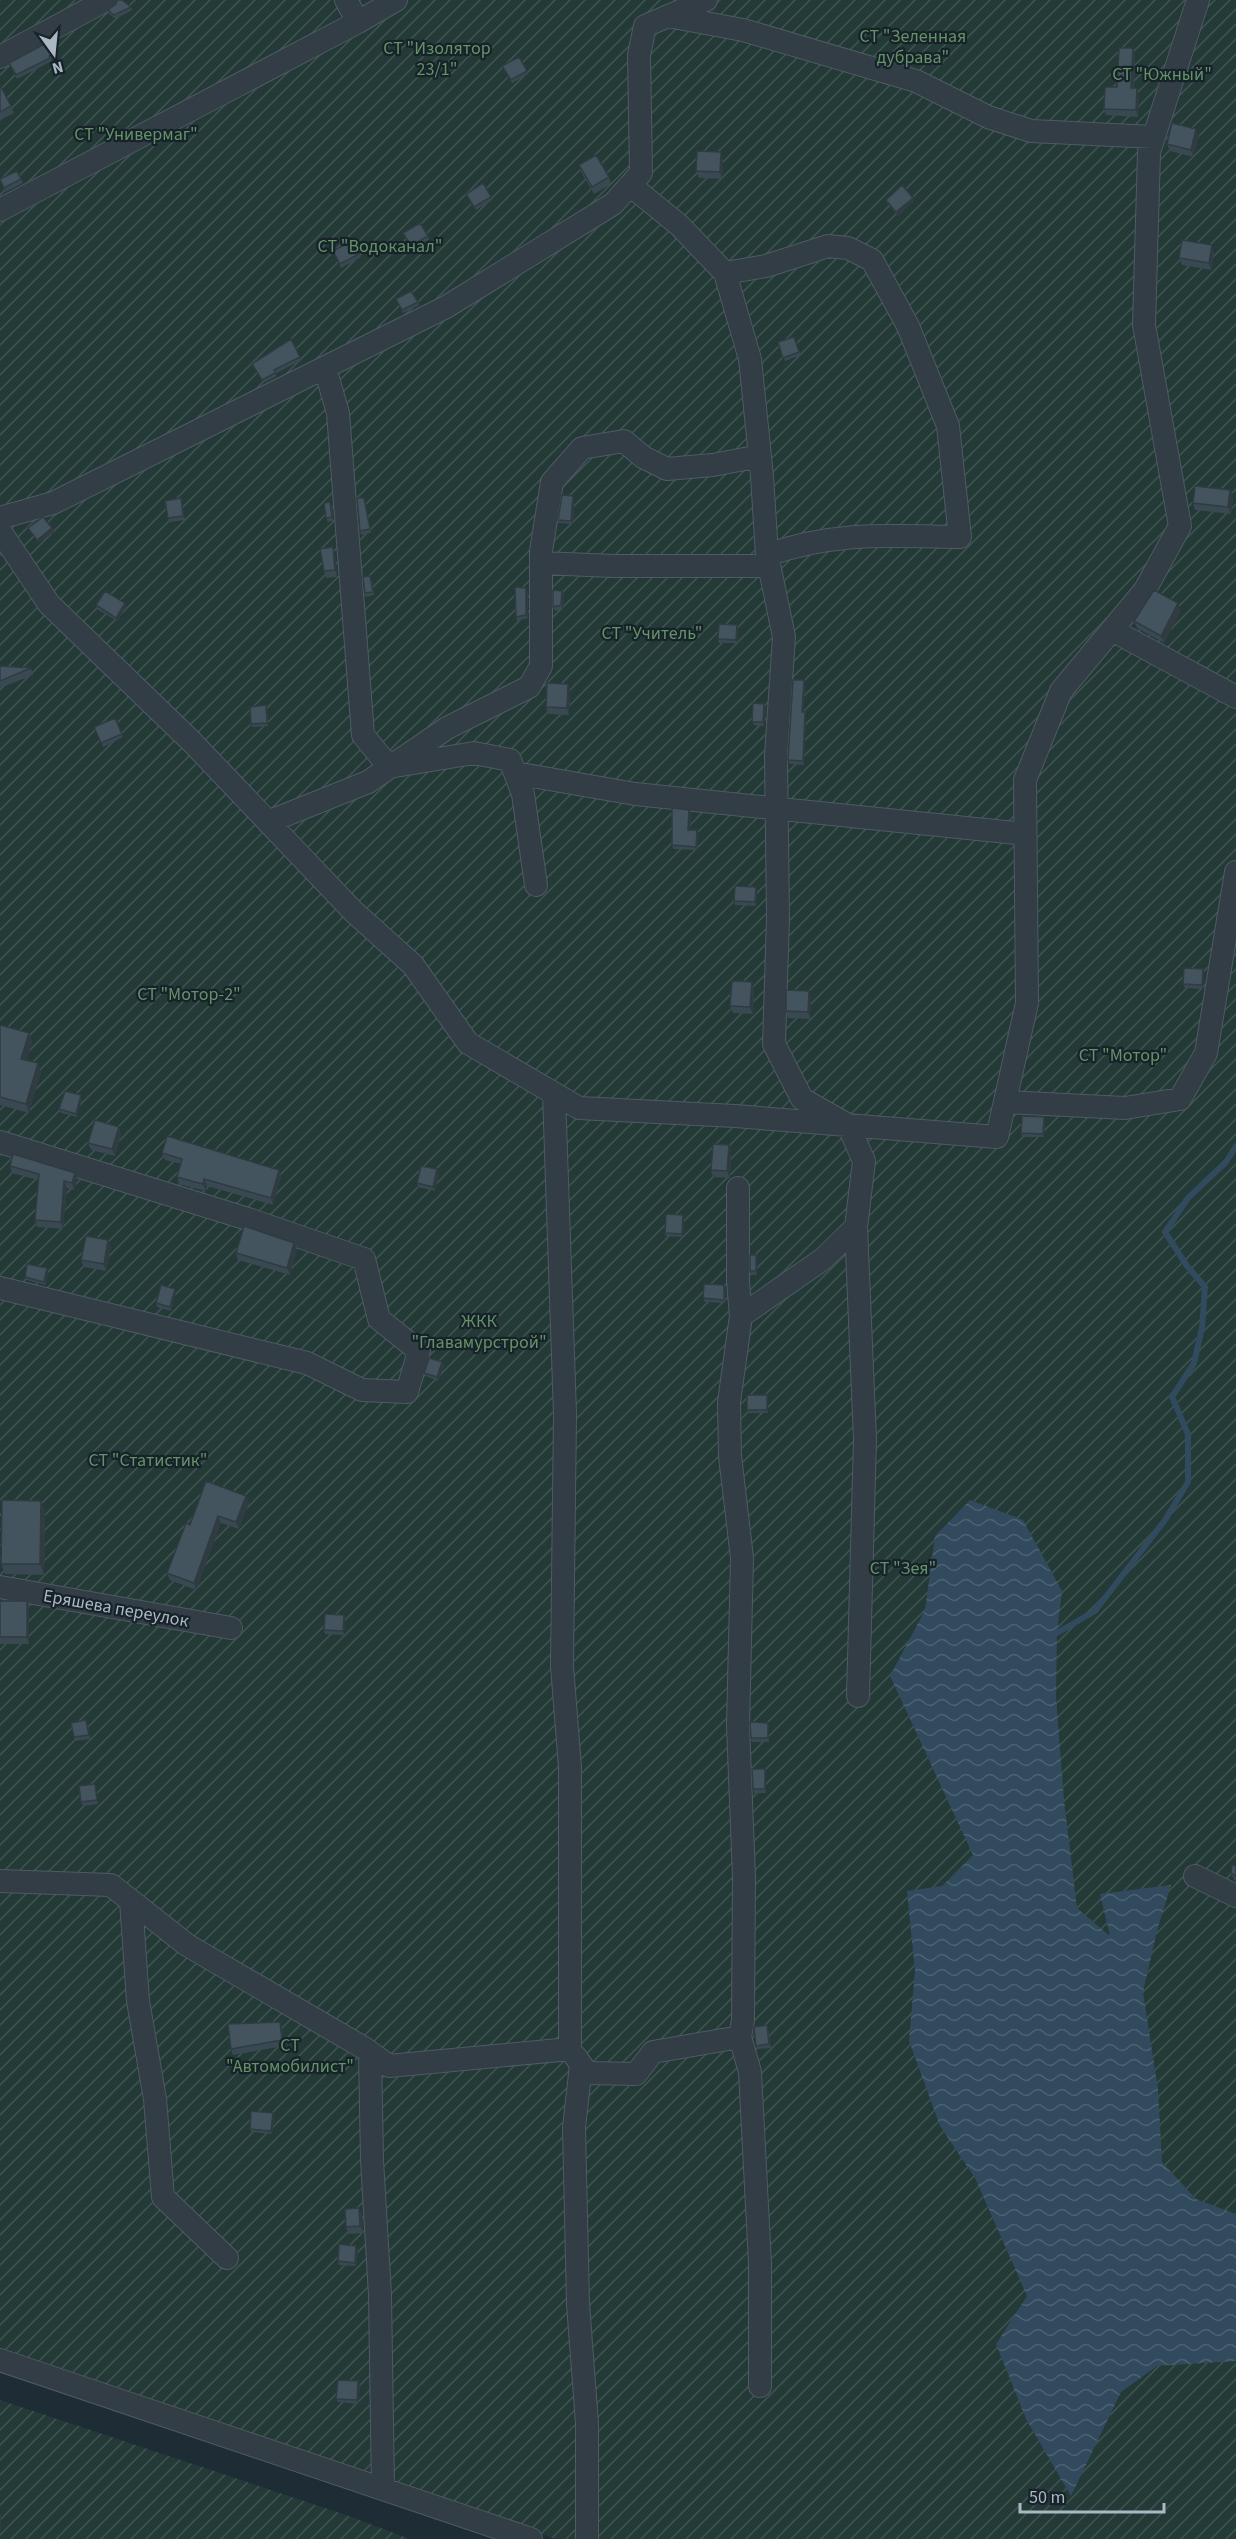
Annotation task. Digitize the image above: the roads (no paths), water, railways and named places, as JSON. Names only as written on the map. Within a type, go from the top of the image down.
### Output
[{"type":"street","points":[[0,57],[106,0]]},
{"type":"street","points":[[346,0],[358,22]]},
{"type":"street","points":[[0,210],[396,0]]},
{"type":"street","points":[[0,518],[53,503],[446,307],[613,204],[641,173],[639,55],[645,26],[706,0]]},
{"type":"street","points":[[0,531],[49,604],[192,742],[354,912],[413,965],[468,1043],[579,1108],[735,1116],[997,1137],[1027,1002],[1025,780],[1061,691],[1145,590],[1180,526],[1144,325],[1149,152],[1198,0]]},
{"type":"street","points":[[668,16],[743,30],[916,81],[988,117],[1031,131],[1154,137]]},
{"type":"street","points":[[630,185],[679,225],[725,273],[750,359],[768,561],[784,637],[776,755],[778,918],[774,1044],[802,1099],[848,1125],[864,1161],[856,1227],[865,1439],[858,1696]]},
{"type":"street","points":[[541,563],[614,566],[768,561],[797,545],[855,535],[960,537],[948,426],[908,326],[872,260],[848,248],[828,246],[766,266],[725,273]]},
{"type":"street","points":[[325,368],[338,413],[363,735],[389,767]]},
{"type":"street","points":[[268,822],[368,782],[447,728],[529,687],[541,666],[541,563],[552,482],[582,448],[624,441],[643,457],[667,469],[713,465],[760,456]]},
{"type":"street","points":[[1112,630],[1236,697]]},
{"type":"street","points":[[389,767],[474,753],[510,760],[523,794],[536,885]]},
{"type":"street","points":[[515,773],[635,794],[1025,834]]},
{"type":"street","points":[[1005,1102],[1125,1108],[1180,1099],[1206,1053],[1236,872]]},
{"type":"street","points":[[554,1094],[565,1414],[562,1666],[570,1767],[576,2057],[574,2128],[578,2304],[587,2423],[587,2539]]},
{"type":"street","points":[[0,1142],[251,1220],[364,1259],[379,1319],[419,1351],[407,1392],[362,1390],[307,1363],[0,1288]]},
{"type":"street","points":[[738,1188],[738,1281],[741,1316],[729,1402],[729,1456],[742,1558],[738,1726],[744,1877],[743,2020],[740,2037],[750,2072],[760,2263],[760,2386]]},
{"type":"street","points":[[741,1316],[823,1259],[856,1227]]},
{"type":"street","name":"Еряшева переулок","points":[[0,1587],[231,1628]]},
{"type":"street","points":[[1195,1876],[1236,1896]]},
{"type":"street","points":[[0,1881],[111,1885],[187,1945],[390,2066],[576,2057]]},
{"type":"street","points":[[131,1901],[138,2001],[155,2099],[163,2197],[227,2258]]},
{"type":"street","points":[[576,2057],[586,2073],[636,2074],[653,2052],[740,2037]]},
{"type":"street","points":[[370,2053],[372,2160],[380,2295],[383,2489]]},
{"type":"street","points":[[0,2360],[531,2539]]},
{"type":"water","points":[[970,1500],[1023,1520],[1062,1591],[1057,1633],[1056,1697],[1064,1800],[1077,1908],[1110,1936],[1100,1894],[1171,1885],[1157,1931],[1143,1992],[1158,2089],[1162,2162],[1196,2199],[1236,2214],[1236,2361],[1157,2366],[1121,2392],[1071,2496],[1026,2419],[996,2344],[1027,2296],[975,2178],[940,2126],[909,2041],[915,1971],[907,1891],[942,1886],[973,1855],[890,1676],[925,1610],[935,1536]]},
{"type":"waterway","points":[[1057,1633],[1095,1611],[1165,1520],[1188,1482],[1188,1434],[1172,1397],[1194,1363],[1202,1328],[1205,1287],[1187,1266],[1165,1232],[1188,1198],[1226,1162],[1236,1146]]},
{"type":"park label","name":"СТ \"Зеленная дубрава\"","points":[[913,46]]},
{"type":"park label","name":"СТ \"Изолятор 23/1\"","points":[[437,58]]},
{"type":"park label","name":"СТ \"Южный\"","points":[[1162,74]]},
{"type":"park label","name":"СТ \"Универмаг\"","points":[[136,134]]},
{"type":"park label","name":"СТ \"Водоканал\"","points":[[380,246]]},
{"type":"park label","name":"СТ \"Учитель\"","points":[[652,633]]},
{"type":"park label","name":"СТ \"Мотор-2\"","points":[[189,994]]},
{"type":"park label","name":"СТ \"Мотор\"","points":[[1123,1055]]},
{"type":"park label","name":"ЖКК \"Главамурстрой\"","points":[[479,1331]]},
{"type":"park label","name":"СТ \"Статистик\"","points":[[148,1460]]},
{"type":"park label","name":"СТ \"Зея\"","points":[[903,1568]]},
{"type":"park label","name":"СТ \"Автомобилист\"","points":[[290,2055]]}]
